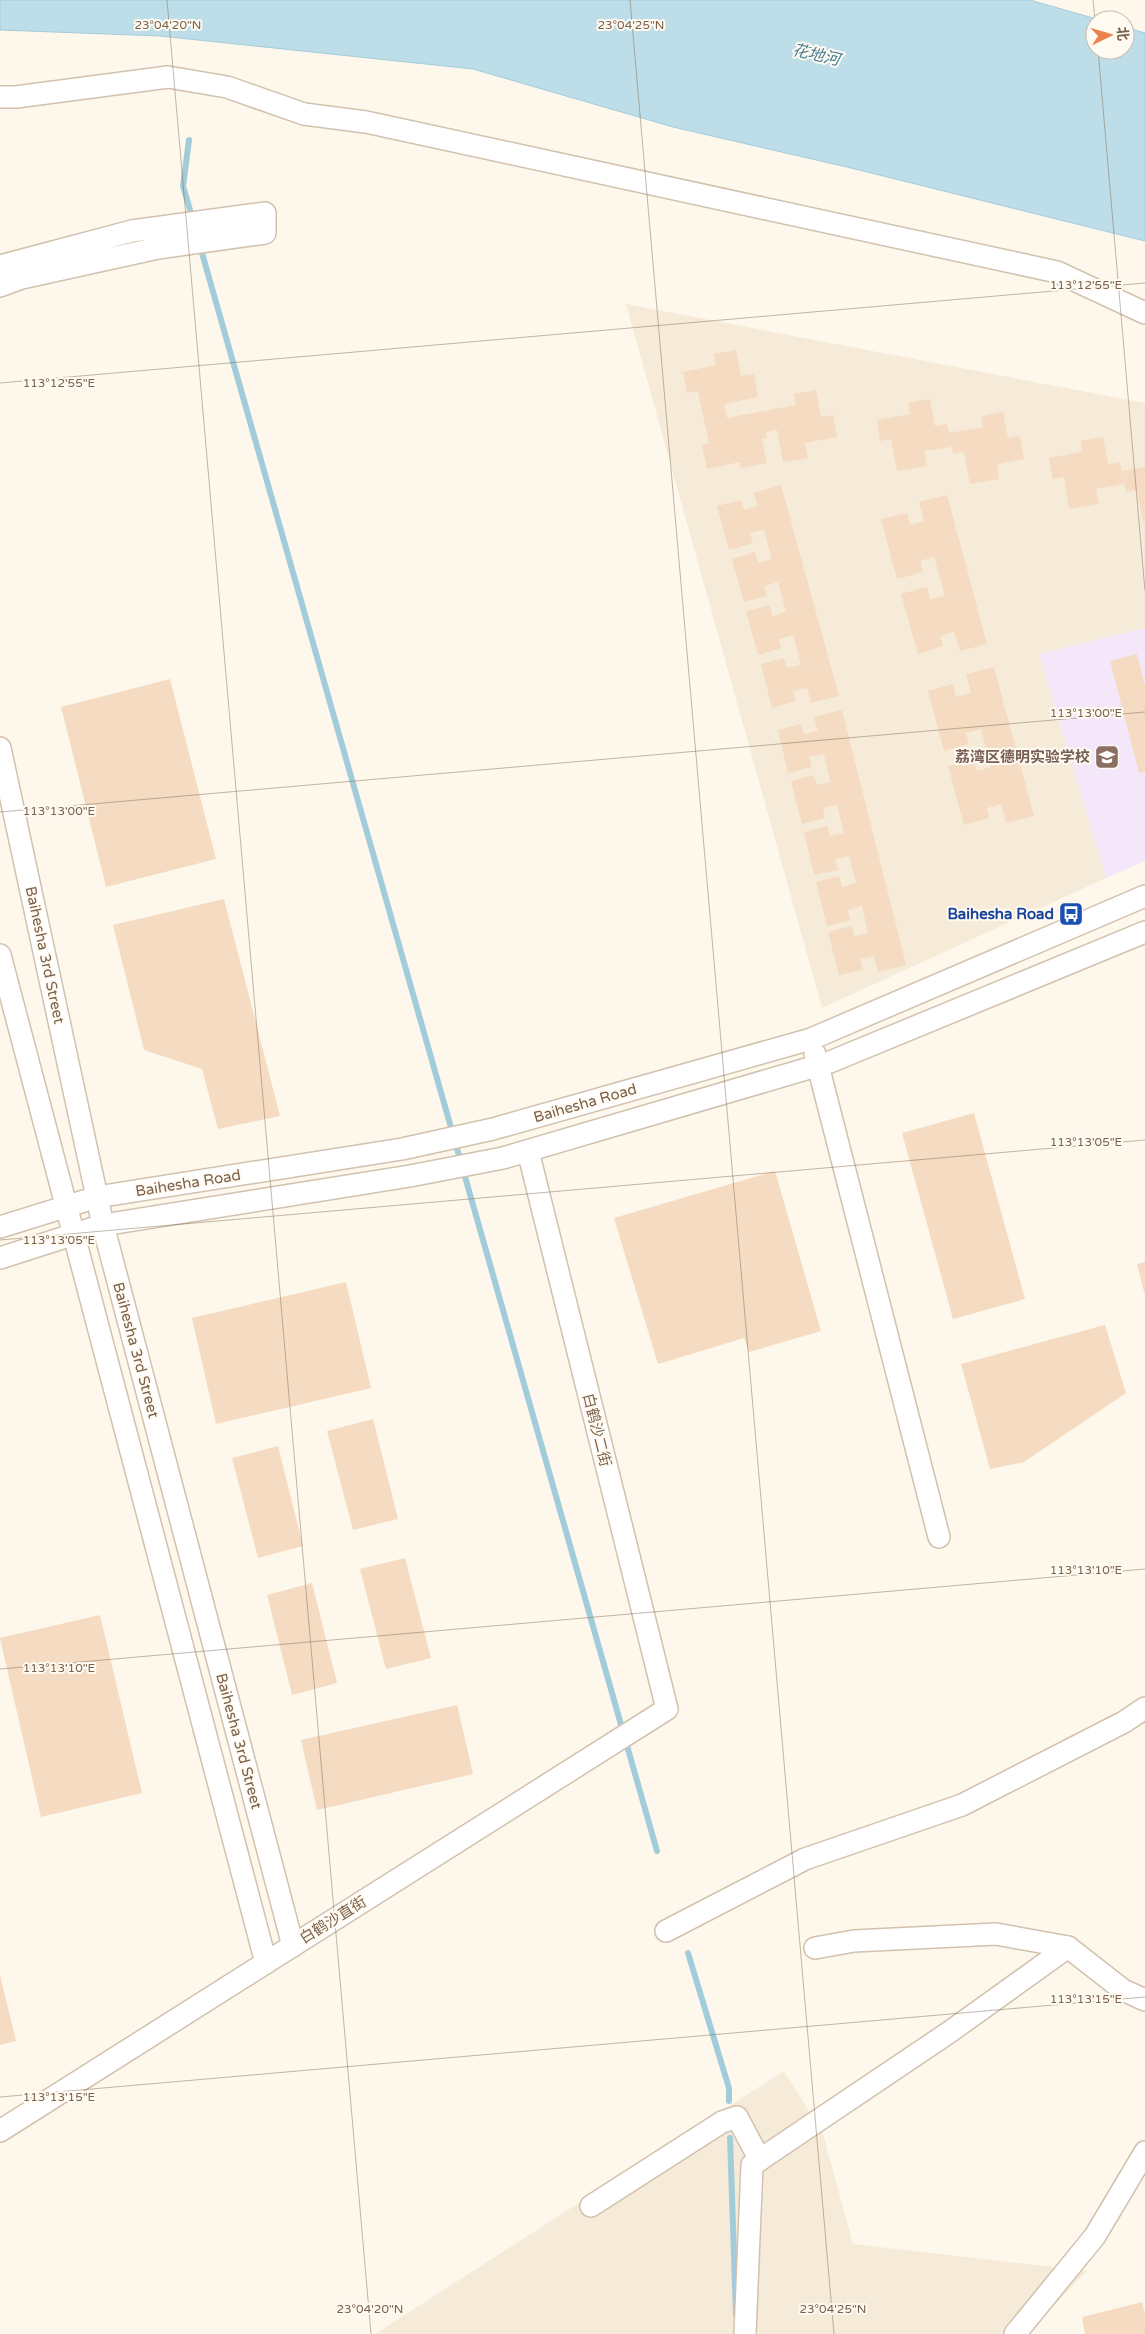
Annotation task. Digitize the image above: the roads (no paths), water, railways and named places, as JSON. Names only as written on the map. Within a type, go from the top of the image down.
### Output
[{"type":"street","points":[[0,97],[16,97],[168,77],[226,87],[304,114],[366,122],[1057,272],[1145,313]]},
{"type":"street","points":[[0,266],[22,258],[153,227],[254,225],[22,278],[0,286]]},
{"type":"street","name":"Baihesha 3rd Street","points":[[0,748],[103,1225],[293,1946]]},
{"type":"street","name":"Baihesha Road","points":[[0,1227],[97,1197],[402,1148],[493,1130],[811,1039],[1145,896]]},
{"type":"street","name":"Baihesha Road","points":[[0,1258],[103,1225],[410,1176],[503,1158],[528,1151],[818,1066],[1145,932]]},
{"type":"street","name":"Baihesha 3rd Street","points":[[0,955],[266,1963]]},
{"type":"street","points":[[811,1039],[939,1537]]},
{"type":"street","name":"白鹤沙二街","points":[[528,1151],[667,1710]]},
{"type":"street","points":[[666,1931],[805,1859],[962,1804],[1124,1722],[1145,1708]]},
{"type":"street","name":"白鹤沙直街","points":[[0,2131],[667,1710]]},
{"type":"street","points":[[815,1948],[854,1941],[996,1934],[1068,1947],[1123,1990],[1145,2000]]},
{"type":"street","points":[[746,2334],[752,2165],[952,2031],[1068,1947]]},
{"type":"street","points":[[591,2206],[722,2122],[737,2117],[760,2160]]},
{"type":"street","points":[[1015,2334],[1096,2236],[1145,2152]]},
{"type":"water","name":"花地河","points":[[0,0],[1030,0],[1085,16],[1085,60],[1135,60],[1135,30],[1145,33],[1145,241],[851,168],[673,127],[473,69],[160,36],[0,30]]},
{"type":"waterway","points":[[189,140],[183,186],[193,220]]},
{"type":"waterway","points":[[200,246],[657,1851]]},
{"type":"waterway","points":[[688,1953],[729,2088],[729,2101]]},
{"type":"waterway","points":[[730,2138],[736,2315]]},
{"type":"place","name":"荔湾区德明实验学校","points":[[1107,757]]},
{"type":"place","name":"Baihesha Road","points":[[1071,914]]}]
